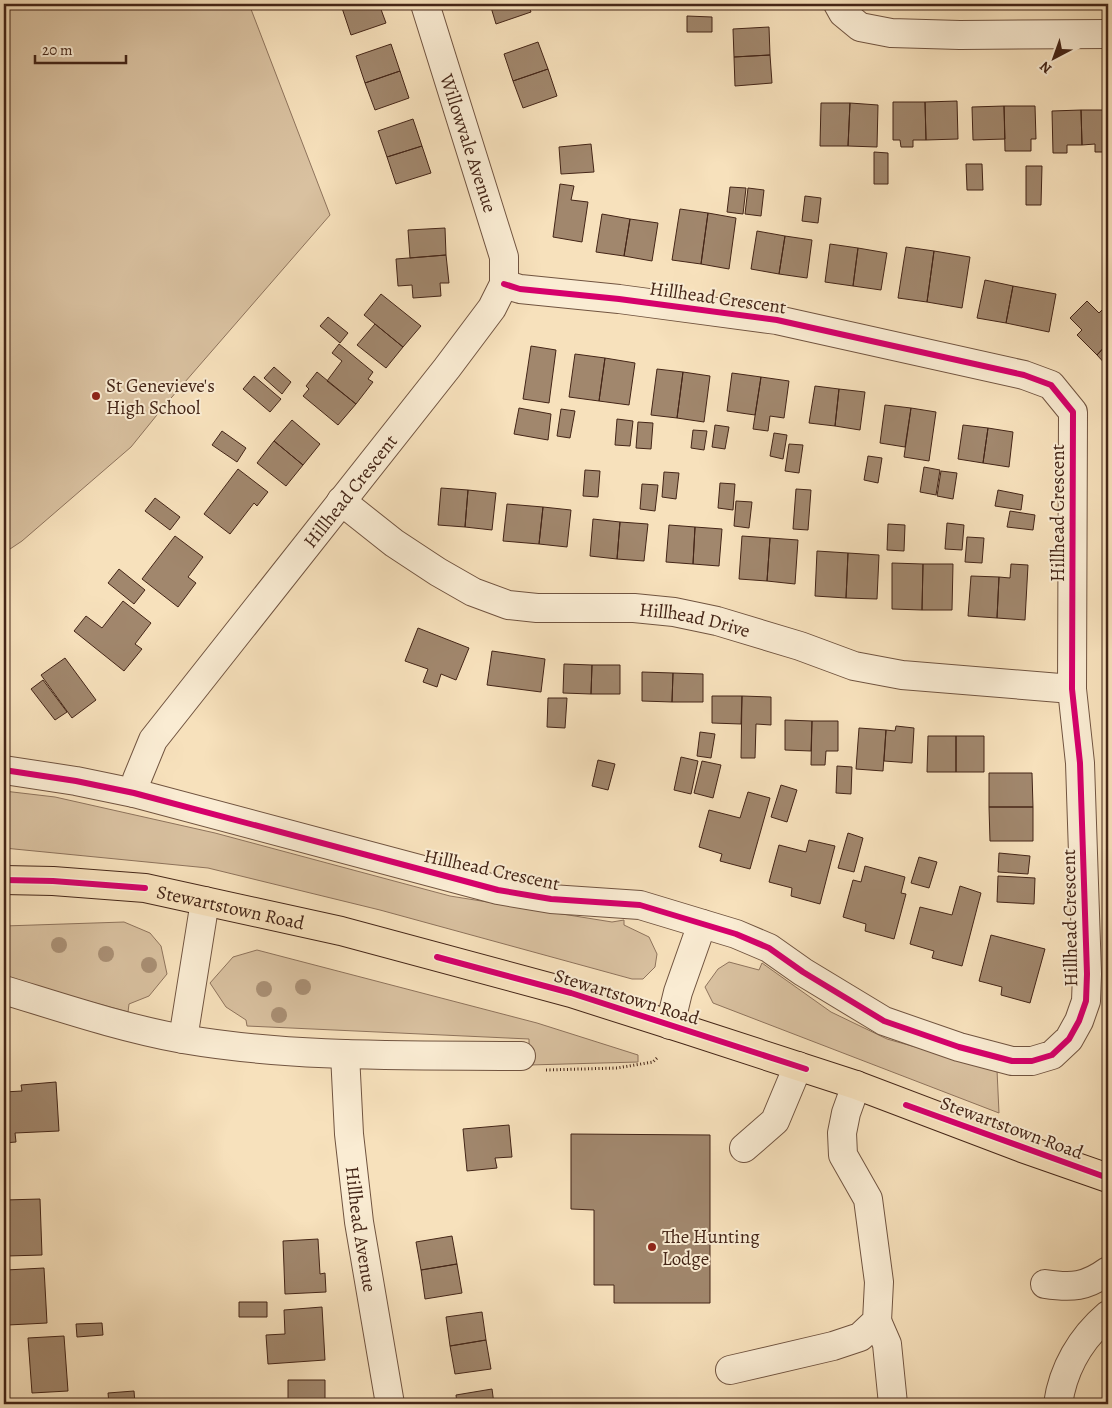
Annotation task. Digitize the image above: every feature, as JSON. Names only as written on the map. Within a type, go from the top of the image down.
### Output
[{"type":"main road","name":"Stewartstown Road","points":[[4,880],[53,881],[145,888],[341,930],[571,993],[798,1066],[1108,1178]]},
{"type":"street","name":"Willowvale Avenue","points":[[425,4],[504,257],[504,284]]},
{"type":"street","points":[[838,4],[843,13],[860,27],[891,33],[960,35],[1108,34]]},
{"type":"street","name":"Hillhead Crescent","points":[[4,770],[76,781],[134,793],[498,890],[551,899],[640,905],[736,934],[769,948],[802,972],[884,1021],[1012,1061],[1032,1061],[1052,1055],[1069,1039],[1079,1021],[1086,1001],[1087,974],[1080,763],[1072,689],[1073,412],[1051,385],[1024,375],[777,320],[619,299],[520,289],[504,284],[492,308],[154,740],[136,779],[134,793]]},
{"type":"street","name":"Hillhead Drive","points":[[342,501],[394,543],[438,572],[473,592],[508,605],[537,608],[634,608],[674,612],[726,624],[800,646],[854,666],[902,675],[1072,689]]},
{"type":"street","points":[[183,1039],[205,901]]},
{"type":"street","points":[[670,1025],[678,992],[702,924]]},
{"type":"street","points":[[4,990],[117,1024],[183,1039],[262,1049],[345,1054],[520,1056]]},
{"type":"street","name":"Hillhead Avenue","points":[[345,1054],[344,1070],[349,1134],[359,1222],[390,1404]]},
{"type":"street","points":[[744,1148],[775,1120],[798,1066]]},
{"type":"street","points":[[856,1086],[842,1133],[843,1155],[868,1199],[879,1282],[877,1321],[887,1344],[893,1404]]},
{"type":"street","points":[[1045,1284],[1066,1287],[1079,1286],[1097,1279],[1108,1271]]},
{"type":"street","points":[[1058,1404],[1068,1367],[1079,1348],[1108,1315]]},
{"type":"street","points":[[730,1370],[833,1346],[860,1337],[877,1321]]},
{"type":"path","points":[[520,1056],[541,1070],[617,1068],[653,1062],[658,1056]]},
{"type":"shaded area","name":"St Genevieve's High School","points":[[4,4],[249,4],[330,215],[165,405],[131,447],[22,541],[4,553]]},
{"type":"shaded area","points":[[4,791],[55,797],[215,833],[450,896],[612,922],[624,920],[624,925],[649,937],[657,954],[655,967],[643,979],[632,979],[380,910],[208,868],[4,848]]},
{"type":"shaded area","points":[[124,922],[150,933],[161,946],[167,974],[149,996],[129,1004],[128,1012],[4,978],[4,926]]},
{"type":"shaded area","points":[[257,950],[537,1023],[638,1055],[638,1062],[529,1065],[529,1039],[247,1026],[246,1020],[226,1007],[210,983],[233,957]]},
{"type":"shaded area","points":[[729,962],[759,970],[762,963],[831,1012],[887,1039],[997,1070],[999,1113],[713,1003],[705,987],[718,969]]},
{"type":"building","points":[[355,4],[379,4],[386,23],[351,35],[342,8]]},
{"type":"building","points":[[490,4],[528,4],[531,12],[496,24]]},
{"type":"building","points":[[687,16],[712,17],[712,32],[687,32]]},
{"type":"building","points":[[769,27],[770,55],[734,57],[733,29]]},
{"type":"building","points":[[538,42],[548,69],[513,81],[504,54]]},
{"type":"building","points":[[391,44],[400,71],[365,83],[356,56]]},
{"type":"building","points":[[770,55],[772,83],[735,86],[734,57]]},
{"type":"building","points":[[548,69],[557,96],[523,108],[513,81]]},
{"type":"building","points":[[400,71],[409,98],[375,110],[365,83]]},
{"type":"building","points":[[957,101],[958,139],[926,140],[925,102]]},
{"type":"building","points":[[893,102],[925,102],[926,140],[913,140],[913,147],[901,147],[900,140],[893,140]]},
{"type":"building","points":[[821,103],[850,103],[848,146],[820,146]]},
{"type":"building","points":[[850,103],[878,105],[877,147],[848,146]]},
{"type":"building","points":[[1004,106],[1005,139],[973,140],[972,107]]},
{"type":"building","points":[[1004,106],[1035,106],[1036,139],[1031,139],[1031,151],[1005,151]]},
{"type":"building","points":[[1081,110],[1082,145],[1067,145],[1067,153],[1053,153],[1052,111]]},
{"type":"building","points":[[1081,110],[1108,110],[1108,152],[1095,152],[1095,144],[1082,145]]},
{"type":"building","points":[[413,119],[422,146],[387,157],[378,131]]},
{"type":"building","points":[[591,144],[594,172],[561,174],[559,147]]},
{"type":"building","points":[[422,146],[431,173],[396,184],[387,157]]},
{"type":"building","points":[[874,152],[888,153],[888,184],[874,184]]},
{"type":"building","points":[[966,164],[982,164],[983,190],[967,190]]},
{"type":"building","points":[[1026,166],[1042,166],[1041,205],[1026,205]]},
{"type":"building","points":[[560,184],[574,186],[571,200],[588,202],[582,242],[553,237]]},
{"type":"building","points":[[730,187],[746,188],[743,214],[727,212]]},
{"type":"building","points":[[748,188],[764,190],[761,216],[745,214]]},
{"type":"building","points":[[805,196],[821,198],[818,223],[802,221]]},
{"type":"building","points":[[680,209],[708,213],[701,264],[672,260]]},
{"type":"building","points":[[708,213],[736,218],[729,269],[701,264]]},
{"type":"building","points":[[602,214],[630,219],[624,256],[596,252]]},
{"type":"building","points":[[630,219],[658,223],[652,261],[624,256]]},
{"type":"building","points":[[445,228],[446,255],[410,258],[408,230]]},
{"type":"building","points":[[757,231],[785,236],[779,274],[751,269]]},
{"type":"building","points":[[785,236],[812,240],[807,278],[779,274]]},
{"type":"building","points":[[830,244],[858,248],[853,286],[825,282]]},
{"type":"building","points":[[906,247],[934,251],[927,302],[898,298]]},
{"type":"building","points":[[858,248],[887,253],[881,290],[853,286]]},
{"type":"building","points":[[934,251],[970,257],[962,308],[927,302]]},
{"type":"building","points":[[446,255],[449,283],[440,283],[441,296],[413,298],[412,285],[398,286],[396,259]]},
{"type":"building","points":[[985,280],[1013,286],[1006,323],[977,318]]},
{"type":"building","points":[[1013,286],[1056,294],[1049,332],[1006,323]]},
{"type":"building","points":[[381,294],[421,326],[403,347],[364,315]]},
{"type":"building","points":[[1087,301],[1099,313],[1108,304],[1108,343],[1097,355],[1077,335],[1082,330],[1070,318]]},
{"type":"building","points":[[328,317],[348,333],[340,343],[320,326]]},
{"type":"building","points":[[375,324],[403,347],[386,368],[357,345]]},
{"type":"building","points":[[1108,343],[1108,367],[1097,355]]},
{"type":"building","points":[[339,344],[373,372],[368,379],[373,382],[356,404],[327,381],[342,361],[332,353]]},
{"type":"building","points":[[531,346],[556,350],[549,403],[523,399]]},
{"type":"building","points":[[575,354],[605,358],[599,401],[569,397]]},
{"type":"building","points":[[605,358],[635,363],[629,405],[599,401]]},
{"type":"building","points":[[274,367],[291,382],[282,394],[264,378]]},
{"type":"building","points":[[657,369],[683,372],[677,418],[651,415]]},
{"type":"building","points":[[317,372],[356,404],[338,425],[303,396],[309,389],[306,386]]},
{"type":"building","points":[[683,372],[710,376],[704,422],[677,418]]},
{"type":"building","points":[[732,373],[761,377],[755,415],[727,411]]},
{"type":"building","points":[[254,376],[281,399],[270,412],[243,389]]},
{"type":"building","points":[[761,377],[789,381],[784,418],[770,416],[768,431],[753,429]]},
{"type":"building","points":[[815,386],[839,389],[835,426],[809,423]]},
{"type":"building","points":[[839,389],[865,392],[860,430],[835,426]]},
{"type":"building","points":[[885,405],[911,408],[905,447],[880,443]]},
{"type":"building","points":[[519,408],[551,414],[548,440],[514,434]]},
{"type":"building","points":[[911,408],[936,412],[929,461],[904,457]]},
{"type":"building","points":[[561,409],[575,411],[570,438],[557,436]]},
{"type":"building","points":[[617,419],[633,421],[630,446],[615,445]]},
{"type":"building","points":[[292,420],[320,444],[303,465],[274,441]]},
{"type":"building","points":[[638,422],[653,423],[651,449],[636,448]]},
{"type":"building","points":[[715,425],[729,427],[725,449],[712,447]]},
{"type":"building","points":[[963,425],[988,428],[983,463],[958,459]]},
{"type":"building","points":[[988,428],[1013,432],[1009,467],[983,463]]},
{"type":"building","points":[[693,430],[707,431],[704,450],[691,448]]},
{"type":"building","points":[[222,431],[246,448],[237,462],[212,445]]},
{"type":"building","points":[[774,433],[787,435],[783,459],[770,456]]},
{"type":"building","points":[[274,441],[303,465],[286,486],[257,463]]},
{"type":"building","points":[[789,444],[803,445],[799,473],[785,471]]},
{"type":"building","points":[[868,456],[882,458],[878,483],[864,480]]},
{"type":"building","points":[[924,467],[940,470],[936,495],[920,492]]},
{"type":"building","points":[[238,469],[268,492],[257,506],[254,503],[230,534],[204,514]]},
{"type":"building","points":[[585,470],[600,471],[598,497],[583,496]]},
{"type":"building","points":[[941,471],[957,473],[953,499],[937,496]]},
{"type":"building","points":[[664,472],[679,473],[676,499],[662,497]]},
{"type":"building","points":[[720,483],[735,484],[733,510],[718,508]]},
{"type":"building","points":[[642,484],[658,485],[655,511],[640,509]]},
{"type":"building","points":[[441,488],[468,490],[465,527],[438,525]]},
{"type":"building","points":[[796,489],[811,490],[808,530],[793,529]]},
{"type":"building","points":[[468,490],[496,493],[492,530],[465,527]]},
{"type":"building","points":[[998,490],[1023,495],[1021,510],[995,506]]},
{"type":"building","points":[[155,498],[180,517],[170,530],[145,511]]},
{"type":"building","points":[[736,501],[752,502],[749,528],[734,526]]},
{"type":"building","points":[[507,504],[543,507],[539,544],[503,541]]},
{"type":"building","points":[[543,507],[571,510],[567,547],[539,544]]},
{"type":"building","points":[[1010,511],[1035,515],[1033,530],[1007,527]]},
{"type":"building","points":[[593,519],[620,522],[617,559],[590,556]]},
{"type":"building","points":[[620,522],[648,524],[644,561],[617,559]]},
{"type":"building","points":[[947,523],[964,525],[962,550],[945,549]]},
{"type":"building","points":[[888,524],[905,525],[904,551],[887,550]]},
{"type":"building","points":[[669,525],[695,527],[693,564],[666,562]]},
{"type":"building","points":[[695,527],[722,529],[719,566],[693,564]]},
{"type":"building","points":[[175,536],[203,557],[188,577],[196,583],[178,607],[142,579]]},
{"type":"building","points":[[742,536],[770,538],[767,581],[739,579]]},
{"type":"building","points":[[967,537],[984,538],[982,563],[965,562]]},
{"type":"building","points":[[770,538],[798,540],[795,584],[767,581]]},
{"type":"building","points":[[817,551],[848,553],[846,598],[815,596]]},
{"type":"building","points":[[848,553],[879,555],[877,599],[846,598]]},
{"type":"building","points":[[892,563],[923,564],[922,610],[892,609]]},
{"type":"building","points":[[923,564],[953,564],[952,610],[922,610]]},
{"type":"building","points":[[1011,564],[1028,565],[1025,620],[997,618],[999,577],[1010,578]]},
{"type":"building","points":[[119,569],[145,590],[134,604],[108,583]]},
{"type":"building","points":[[971,576],[999,577],[997,618],[968,616]]},
{"type":"building","points":[[123,601],[151,623],[135,644],[142,649],[124,671],[74,631],[86,616],[102,628]]},
{"type":"building","points":[[418,628],[469,648],[456,680],[441,674],[437,687],[423,682],[428,669],[405,661]]},
{"type":"building","points":[[492,651],[545,659],[541,692],[487,685]]},
{"type":"building","points":[[65,658],[96,700],[72,718],[41,675]]},
{"type":"building","points":[[564,664],[592,665],[591,694],[563,693]]},
{"type":"building","points":[[592,665],[620,665],[620,694],[591,694]]},
{"type":"building","points":[[642,672],[673,673],[672,702],[642,701]]},
{"type":"building","points":[[673,673],[703,674],[703,702],[672,702]]},
{"type":"building","points":[[43,680],[67,712],[55,720],[31,689]]},
{"type":"building","points":[[712,696],[742,696],[741,724],[712,723]]},
{"type":"building","points":[[742,696],[771,697],[771,725],[756,724],[755,758],[741,758]]},
{"type":"building","points":[[548,698],[567,698],[565,728],[547,727]]},
{"type":"building","points":[[785,720],[812,721],[811,751],[785,750]]},
{"type":"building","points":[[812,721],[838,721],[838,751],[826,751],[825,765],[811,765]]},
{"type":"building","points":[[896,726],[914,728],[912,763],[884,761],[886,730],[895,731]]},
{"type":"building","points":[[859,728],[886,730],[883,771],[856,769]]},
{"type":"building","points":[[700,732],[715,734],[711,758],[697,756]]},
{"type":"building","points":[[928,736],[956,736],[956,772],[927,772]]},
{"type":"building","points":[[956,736],[984,736],[984,772],[956,772]]},
{"type":"building","points":[[681,757],[698,761],[691,794],[674,790]]},
{"type":"building","points":[[598,760],[615,764],[608,790],[592,786]]},
{"type":"building","points":[[702,761],[721,765],[713,798],[694,793]]},
{"type":"building","points":[[837,766],[852,767],[851,794],[836,793]]},
{"type":"building","points":[[989,773],[1032,773],[1033,807],[989,807]]},
{"type":"building","points":[[781,785],[797,790],[787,822],[771,817]]},
{"type":"building","points":[[748,792],[770,798],[750,869],[720,861],[722,854],[699,847],[709,810],[740,818]]},
{"type":"building","points":[[989,807],[1033,807],[1033,841],[990,841]]},
{"type":"building","points":[[848,833],[863,838],[854,872],[838,868]]},
{"type":"building","points":[[809,840],[835,846],[820,904],[791,896],[792,888],[769,882],[779,845],[806,852]]},
{"type":"building","points":[[999,853],[1030,856],[1028,874],[998,872]]},
{"type":"building","points":[[919,857],[937,862],[929,888],[911,883]]},
{"type":"building","points":[[865,866],[905,877],[901,893],[906,894],[894,939],[865,931],[866,924],[843,917],[853,880],[861,882]]},
{"type":"building","points":[[998,876],[1035,878],[1034,904],[997,902]]},
{"type":"building","points":[[960,886],[981,893],[962,966],[932,958],[934,951],[910,944],[920,907],[952,915]]},
{"type":"building","points":[[991,935],[1045,949],[1030,1003],[1001,995],[1002,987],[979,981]]},
{"type":"building","points":[[56,1082],[59,1131],[15,1133],[16,1142],[4,1143],[4,1092],[22,1091],[21,1085]]},
{"type":"building","points":[[509,1125],[512,1157],[495,1158],[497,1168],[467,1171],[463,1129]]},
{"type":"building","name":"The Hunting Lodge","points":[[571,1134],[710,1135],[710,1303],[614,1303],[614,1285],[594,1285],[594,1210],[571,1209]]},
{"type":"building","points":[[40,1199],[42,1255],[7,1256],[5,1200]]},
{"type":"building","points":[[452,1236],[457,1264],[421,1270],[416,1242]]},
{"type":"building","points":[[318,1239],[320,1274],[325,1273],[326,1292],[285,1294],[283,1241]]},
{"type":"building","points":[[457,1264],[462,1293],[425,1299],[421,1270]]},
{"type":"building","points":[[44,1268],[47,1323],[8,1325],[6,1270]]},
{"type":"building","points":[[239,1302],[267,1302],[267,1317],[239,1317]]},
{"type":"building","points":[[322,1307],[325,1360],[268,1364],[266,1335],[285,1334],[284,1310]]},
{"type":"building","points":[[482,1312],[486,1340],[450,1346],[446,1317]]},
{"type":"building","points":[[102,1323],[103,1335],[77,1337],[76,1324]]},
{"type":"building","points":[[64,1336],[68,1391],[32,1393],[28,1338]]},
{"type":"building","points":[[486,1340],[491,1369],[455,1374],[450,1346]]},
{"type":"building","points":[[288,1380],[325,1380],[325,1404],[288,1404]]},
{"type":"building","points":[[492,1389],[494,1404],[457,1404],[456,1395]]},
{"type":"building","points":[[134,1391],[135,1404],[109,1404],[108,1393]]},
{"type":"cycle path","points":[[4,770],[76,781],[134,793],[498,890],[551,899],[640,905],[736,934],[769,948],[803,972],[884,1021],[959,1047],[1012,1061],[1032,1061],[1052,1055],[1069,1039],[1079,1021],[1086,1001],[1087,974],[1080,763],[1072,689],[1073,412],[1051,385],[1024,375],[777,320],[619,299],[520,289],[504,284]]},
{"type":"cycle path","points":[[4,880],[53,881],[145,888]]},
{"type":"cycle path","points":[[437,957],[571,993],[806,1069]]},
{"type":"cycle path","points":[[906,1105],[1108,1178]]},
{"type":"place","name":"St Genevieve's High School","points":[[96,396]]},
{"type":"place","name":"The Hunting Lodge","points":[[652,1247]]}]
